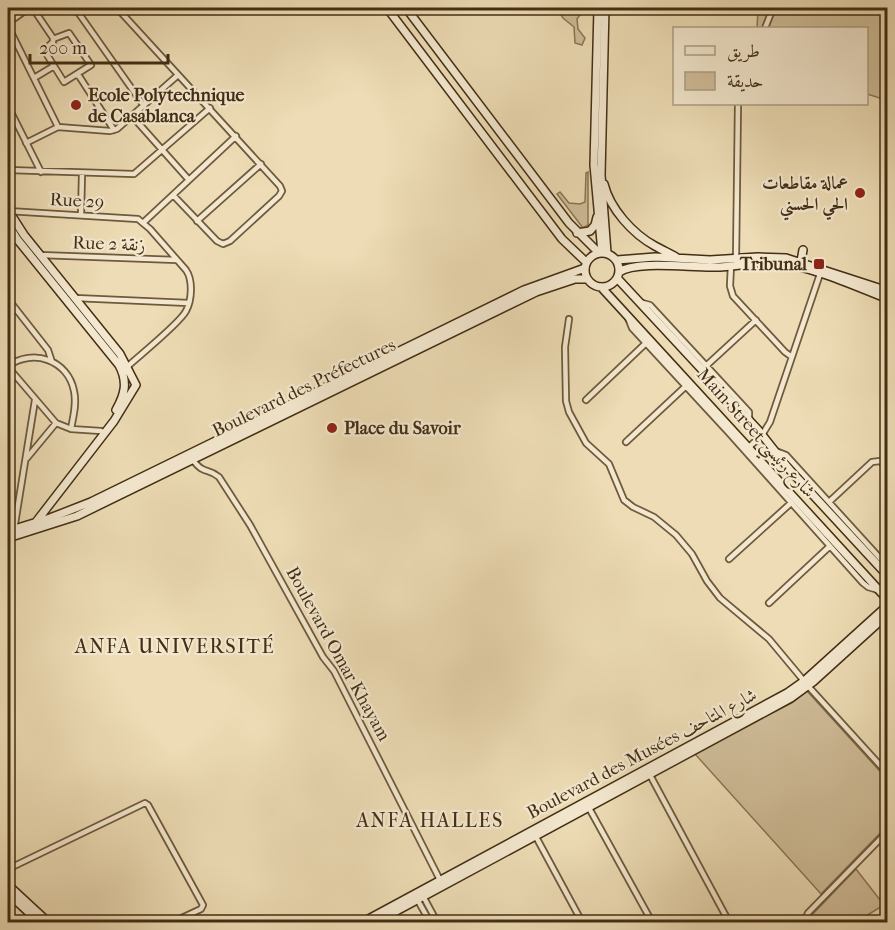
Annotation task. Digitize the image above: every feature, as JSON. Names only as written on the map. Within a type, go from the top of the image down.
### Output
[{"type":"street","points":[[53,39],[33,8],[29,8],[8,25],[58,127]]},
{"type":"street","points":[[75,8],[144,106]]},
{"type":"street","points":[[117,8],[236,136],[282,191],[225,244],[217,241],[173,195]]},
{"type":"street","points":[[387,8],[562,239],[586,265],[587,279],[593,285],[601,287],[610,285],[628,268],[775,262],[820,274],[888,299]]},
{"type":"street","points":[[406,8],[578,233],[602,253],[617,260],[648,257],[733,262],[777,257],[801,261],[888,291]]},
{"type":"street","points":[[597,8],[594,165],[602,253]]},
{"type":"street","points":[[602,253],[601,175],[605,8]]},
{"type":"street","points":[[765,27],[773,8]]},
{"type":"street","points":[[69,33],[91,64],[64,82],[54,66],[44,49],[53,39],[69,33]]},
{"type":"street","points":[[426,58],[437,49]]},
{"type":"street","points":[[34,78],[54,66]]},
{"type":"street","points":[[76,75],[79,76],[114,130]]},
{"type":"street","points":[[26,143],[58,127],[114,130],[178,75]]},
{"type":"street","points":[[447,86],[458,76]]},
{"type":"street","points":[[738,105],[732,293],[792,357]]},
{"type":"street","points":[[8,106],[41,171]]},
{"type":"street","points":[[8,170],[134,174],[210,108]]},
{"type":"street","points":[[132,116],[189,180]]},
{"type":"street","points":[[128,366],[183,316],[189,303],[191,288],[189,275],[144,222],[236,136]]},
{"type":"street","points":[[198,221],[261,164]]},
{"type":"street","points":[[81,215],[82,174]]},
{"type":"street","points":[[601,175],[610,201],[618,212],[648,242],[678,258]]},
{"type":"street","points":[[8,211],[24,236],[128,366],[136,387],[128,388]]},
{"type":"street","name":"Rue 29","points":[[8,211],[133,218],[144,222]]},
{"type":"street","points":[[578,233],[586,233],[592,229],[598,215]]},
{"type":"street","points":[[8,224],[17,239],[115,358],[128,388],[114,421],[35,526]]},
{"type":"street","points":[[801,261],[802,250]]},
{"type":"street","points":[[586,265],[593,255],[602,253]]},
{"type":"street","name":"Rue 2 زنقة","points":[[40,255],[177,260]]},
{"type":"street","points":[[617,260],[618,275]]},
{"type":"street","name":"Boulevard des Préfectures","points":[[8,538],[35,526],[77,516],[524,290],[586,265]]},
{"type":"street","points":[[749,447],[762,435],[770,422],[820,274]]},
{"type":"street","name":"Main Street شارع رئيسي","points":[[618,275],[639,302],[887,575]]},
{"type":"street","name":"Boulevard des Préfectures","points":[[312,397],[536,292],[575,279],[587,279]]},
{"type":"street","name":"Main Street شارع رئيسي","points":[[601,287],[888,600]]},
{"type":"street","points":[[75,298],[189,303]]},
{"type":"street","points":[[8,299],[48,350],[52,362]]},
{"type":"street","points":[[639,302],[650,305],[749,412],[749,421]]},
{"type":"street","points":[[629,315],[629,324],[646,344],[865,585],[878,590]]},
{"type":"street","points":[[569,318],[565,346],[566,401],[569,412],[586,443],[609,464],[624,500],[654,517],[676,535],[720,598],[769,639],[806,684],[888,774]]},
{"type":"street","points":[[706,366],[756,320]]},
{"type":"street","points":[[586,400],[646,344]]},
{"type":"street","points":[[71,429],[75,405],[74,390],[69,377],[52,362],[32,356],[21,358],[8,366],[56,423],[71,429],[101,432]]},
{"type":"street","points":[[626,442],[686,386]]},
{"type":"street","points":[[26,529],[101,432],[128,388]]},
{"type":"street","points":[[11,530],[35,400]]},
{"type":"street","points":[[25,460],[56,423]]},
{"type":"street","points":[[773,450],[786,455],[888,567]]},
{"type":"street","name":"Boulevard des Préfectures","points":[[35,526],[194,456]]},
{"type":"street","name":"Boulevard Omar Khayam","points":[[194,456],[202,471],[212,472],[219,477],[243,513],[317,647],[334,671],[440,880]]},
{"type":"street","points":[[829,502],[872,462],[880,461],[888,469]]},
{"type":"street","points":[[729,559],[791,503]]},
{"type":"street","points":[[49,505],[54,513],[61,514]]},
{"type":"street","name":"Boulevard des Préfectures","points":[[11,530],[26,529]]},
{"type":"street","points":[[769,603],[830,546]]},
{"type":"street","name":"Boulevard des Musées شارع المتاحف","points":[[376,922],[419,896],[806,684],[888,605]]},
{"type":"street","name":"Boulevard des Musées شارع المتاحف","points":[[363,922],[419,896],[440,880],[533,833],[589,808],[784,702],[888,614]]},
{"type":"street","points":[[650,775],[729,922]]},
{"type":"street","points":[[8,869],[144,803],[148,805],[202,905],[201,909],[173,922]]},
{"type":"street","points":[[589,808],[652,922]]},
{"type":"street","points":[[804,922],[808,913],[888,831]]},
{"type":"street","points":[[533,833],[582,922]]},
{"type":"street","points":[[8,885],[48,922]]},
{"type":"street","points":[[8,893],[39,922]]},
{"type":"street","points":[[419,896],[430,922]]},
{"type":"street","points":[[419,896],[437,922]]},
{"type":"street","points":[[8,906],[15,900]]},
{"type":"street","points":[[880,922],[888,919]]},
{"type":"green space","points":[[557,8],[585,8],[577,19],[578,29],[585,38],[582,45],[575,43],[574,27],[563,18]]},
{"type":"green space","points":[[707,8],[887,8],[887,104],[882,103],[880,98],[868,94],[868,27],[757,27],[758,10],[712,10]]},
{"type":"green space","points":[[588,172],[588,225],[583,228],[557,194],[560,192],[569,203],[585,202],[586,173]]},
{"type":"green space","points":[[807,691],[887,779],[887,826],[821,894],[695,754],[793,702]]},
{"type":"green space","points":[[856,869],[884,905],[856,922],[810,922],[810,917]]},
{"type":"place","name":"Ecole Polytechnique de Casablanca","points":[[76,105]]},
{"type":"place","name":"عمالة مقاطعات الحي الحسني","points":[[860,193]]},
{"type":"place","name":"Tribunal","points":[[819,264]]},
{"type":"place","name":"Place du Savoir","points":[[332,428]]},
{"type":"district","name":"ANFA UNIVERSITÉ","points":[[175,646]]},
{"type":"district","name":"ANFA HALLES","points":[[430,820]]}]
